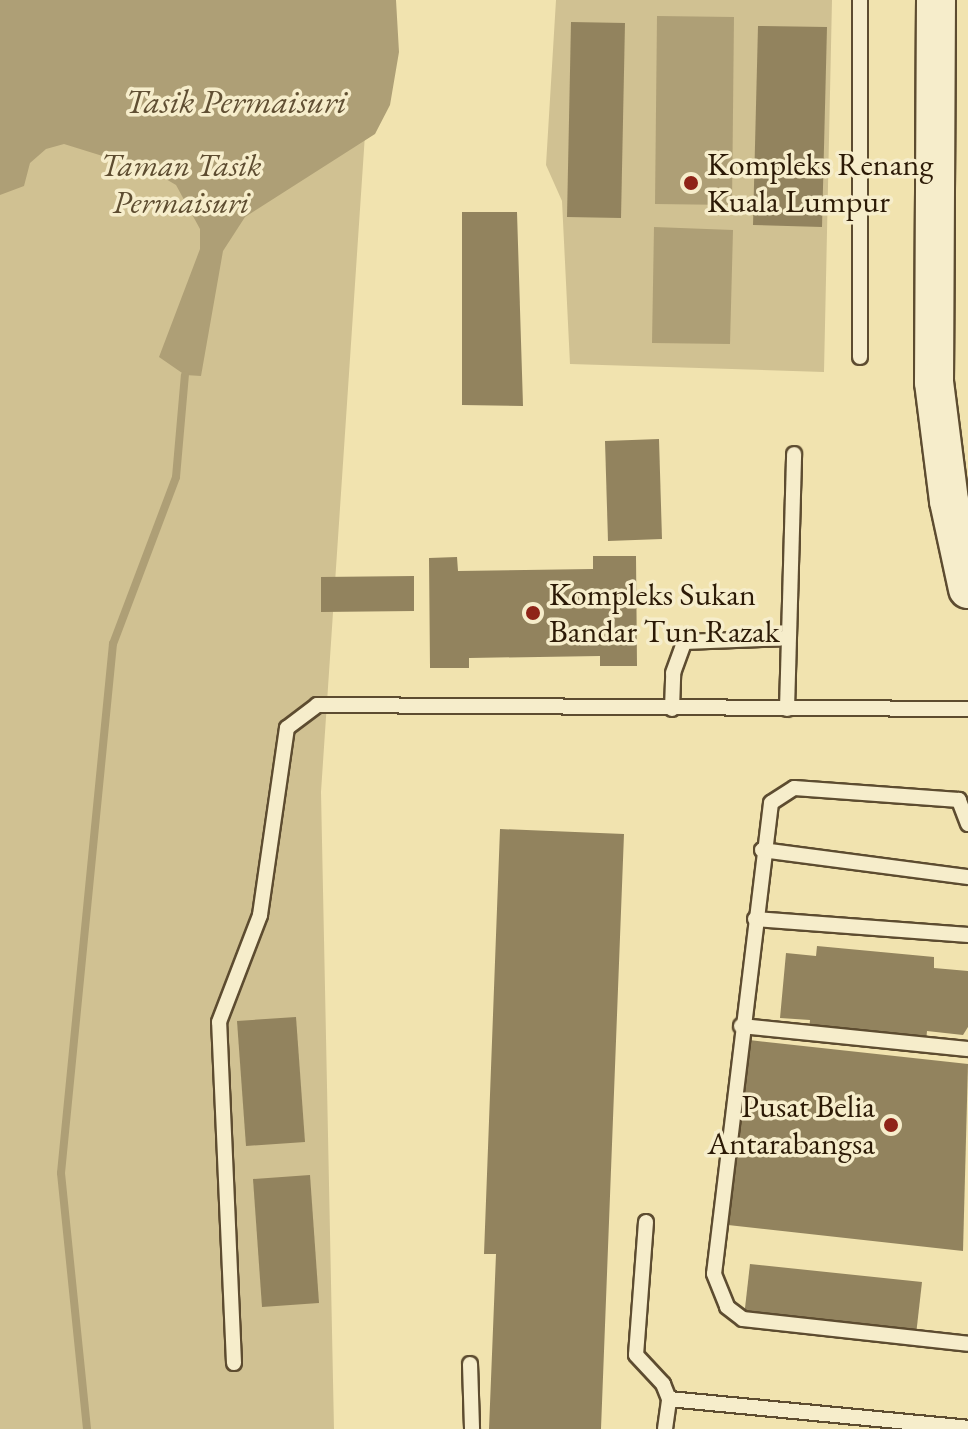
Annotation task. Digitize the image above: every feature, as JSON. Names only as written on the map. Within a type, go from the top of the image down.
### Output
[{"type":"street","points":[[936,0],[934,382],[949,501],[968,589]]},
{"type":"lane","points":[[860,0],[860,357]]},
{"type":"lane","points":[[787,709],[794,454]]},
{"type":"lane","points":[[672,709],[673,673],[684,642],[788,638]]},
{"type":"lane","points":[[234,1363],[219,1022],[260,915],[287,728],[317,705],[968,709]]},
{"type":"lane","points":[[968,824],[959,800],[794,788],[771,803],[762,850],[714,1274],[727,1307],[743,1319],[968,1344]]},
{"type":"lane","points":[[762,850],[968,877]]},
{"type":"lane","points":[[755,919],[968,935]]},
{"type":"lane","points":[[741,1026],[968,1049]]},
{"type":"lane","points":[[646,1222],[636,1355],[663,1384],[669,1399],[665,1429]]},
{"type":"lane","points":[[470,1364],[472,1429]]},
{"type":"lane","points":[[669,1399],[966,1428]]},
{"type":"green space","name":"Taman Tasik Permaisuri","points":[[0,0],[374,0],[321,792],[334,1429],[0,1429]]},
{"type":"green space","name":"Kompleks Renang Kuala Lumpur","points":[[556,0],[832,0],[824,372],[570,364],[562,201],[546,165]]},
{"type":"water","name":"Tasik Permaisuri","points":[[0,0],[396,0],[399,52],[390,105],[375,134],[245,217],[223,251],[201,376],[185,375],[159,357],[200,249],[200,229],[176,185],[154,172],[64,144],[46,149],[30,163],[24,186],[0,195]]},
{"type":"water","points":[[657,16],[734,17],[732,205],[655,204]]},
{"type":"water","points":[[654,227],[733,230],[730,344],[652,343]]},
{"type":"building","points":[[571,22],[625,23],[621,218],[567,217]]},
{"type":"building","points":[[758,26],[827,27],[822,227],[753,225]]},
{"type":"building","points":[[462,212],[517,212],[523,406],[462,405]]},
{"type":"building","points":[[659,439],[662,539],[608,541],[605,441]]},
{"type":"building","name":"Kompleks Sukan Bandar Tun Razak","points":[[593,556],[636,556],[637,666],[600,666],[600,656],[469,658],[469,668],[430,668],[429,558],[457,557],[458,571],[593,569]]},
{"type":"building","points":[[414,576],[414,611],[321,612],[321,577]]},
{"type":"building","points":[[500,829],[624,834],[601,1429],[489,1429],[496,1254],[484,1254]]},
{"type":"building","points":[[817,946],[934,957],[934,968],[968,971],[968,1027],[963,1035],[927,1031],[926,1042],[809,1031],[810,1020],[780,1018],[786,953],[816,956]]},
{"type":"building","points":[[296,1017],[305,1142],[246,1146],[237,1021]]},
{"type":"building","points":[[749,1040],[968,1064],[963,1251],[728,1225]]},
{"type":"building","points":[[310,1175],[319,1303],[262,1307],[253,1179]]},
{"type":"building","points":[[750,1264],[922,1282],[916,1335],[744,1317]]},
{"type":"waterway","points":[[87,1429],[61,1173],[113,644],[176,477],[185,375]]},
{"type":"place","name":"Kompleks Renang Kuala Lumpur","points":[[691,183]]},
{"type":"place","name":"Kompleks Sukan Bandar Tun Razak","points":[[533,613]]},
{"type":"place","name":"Pusat Belia Antarabangsa","points":[[891,1125]]}]
